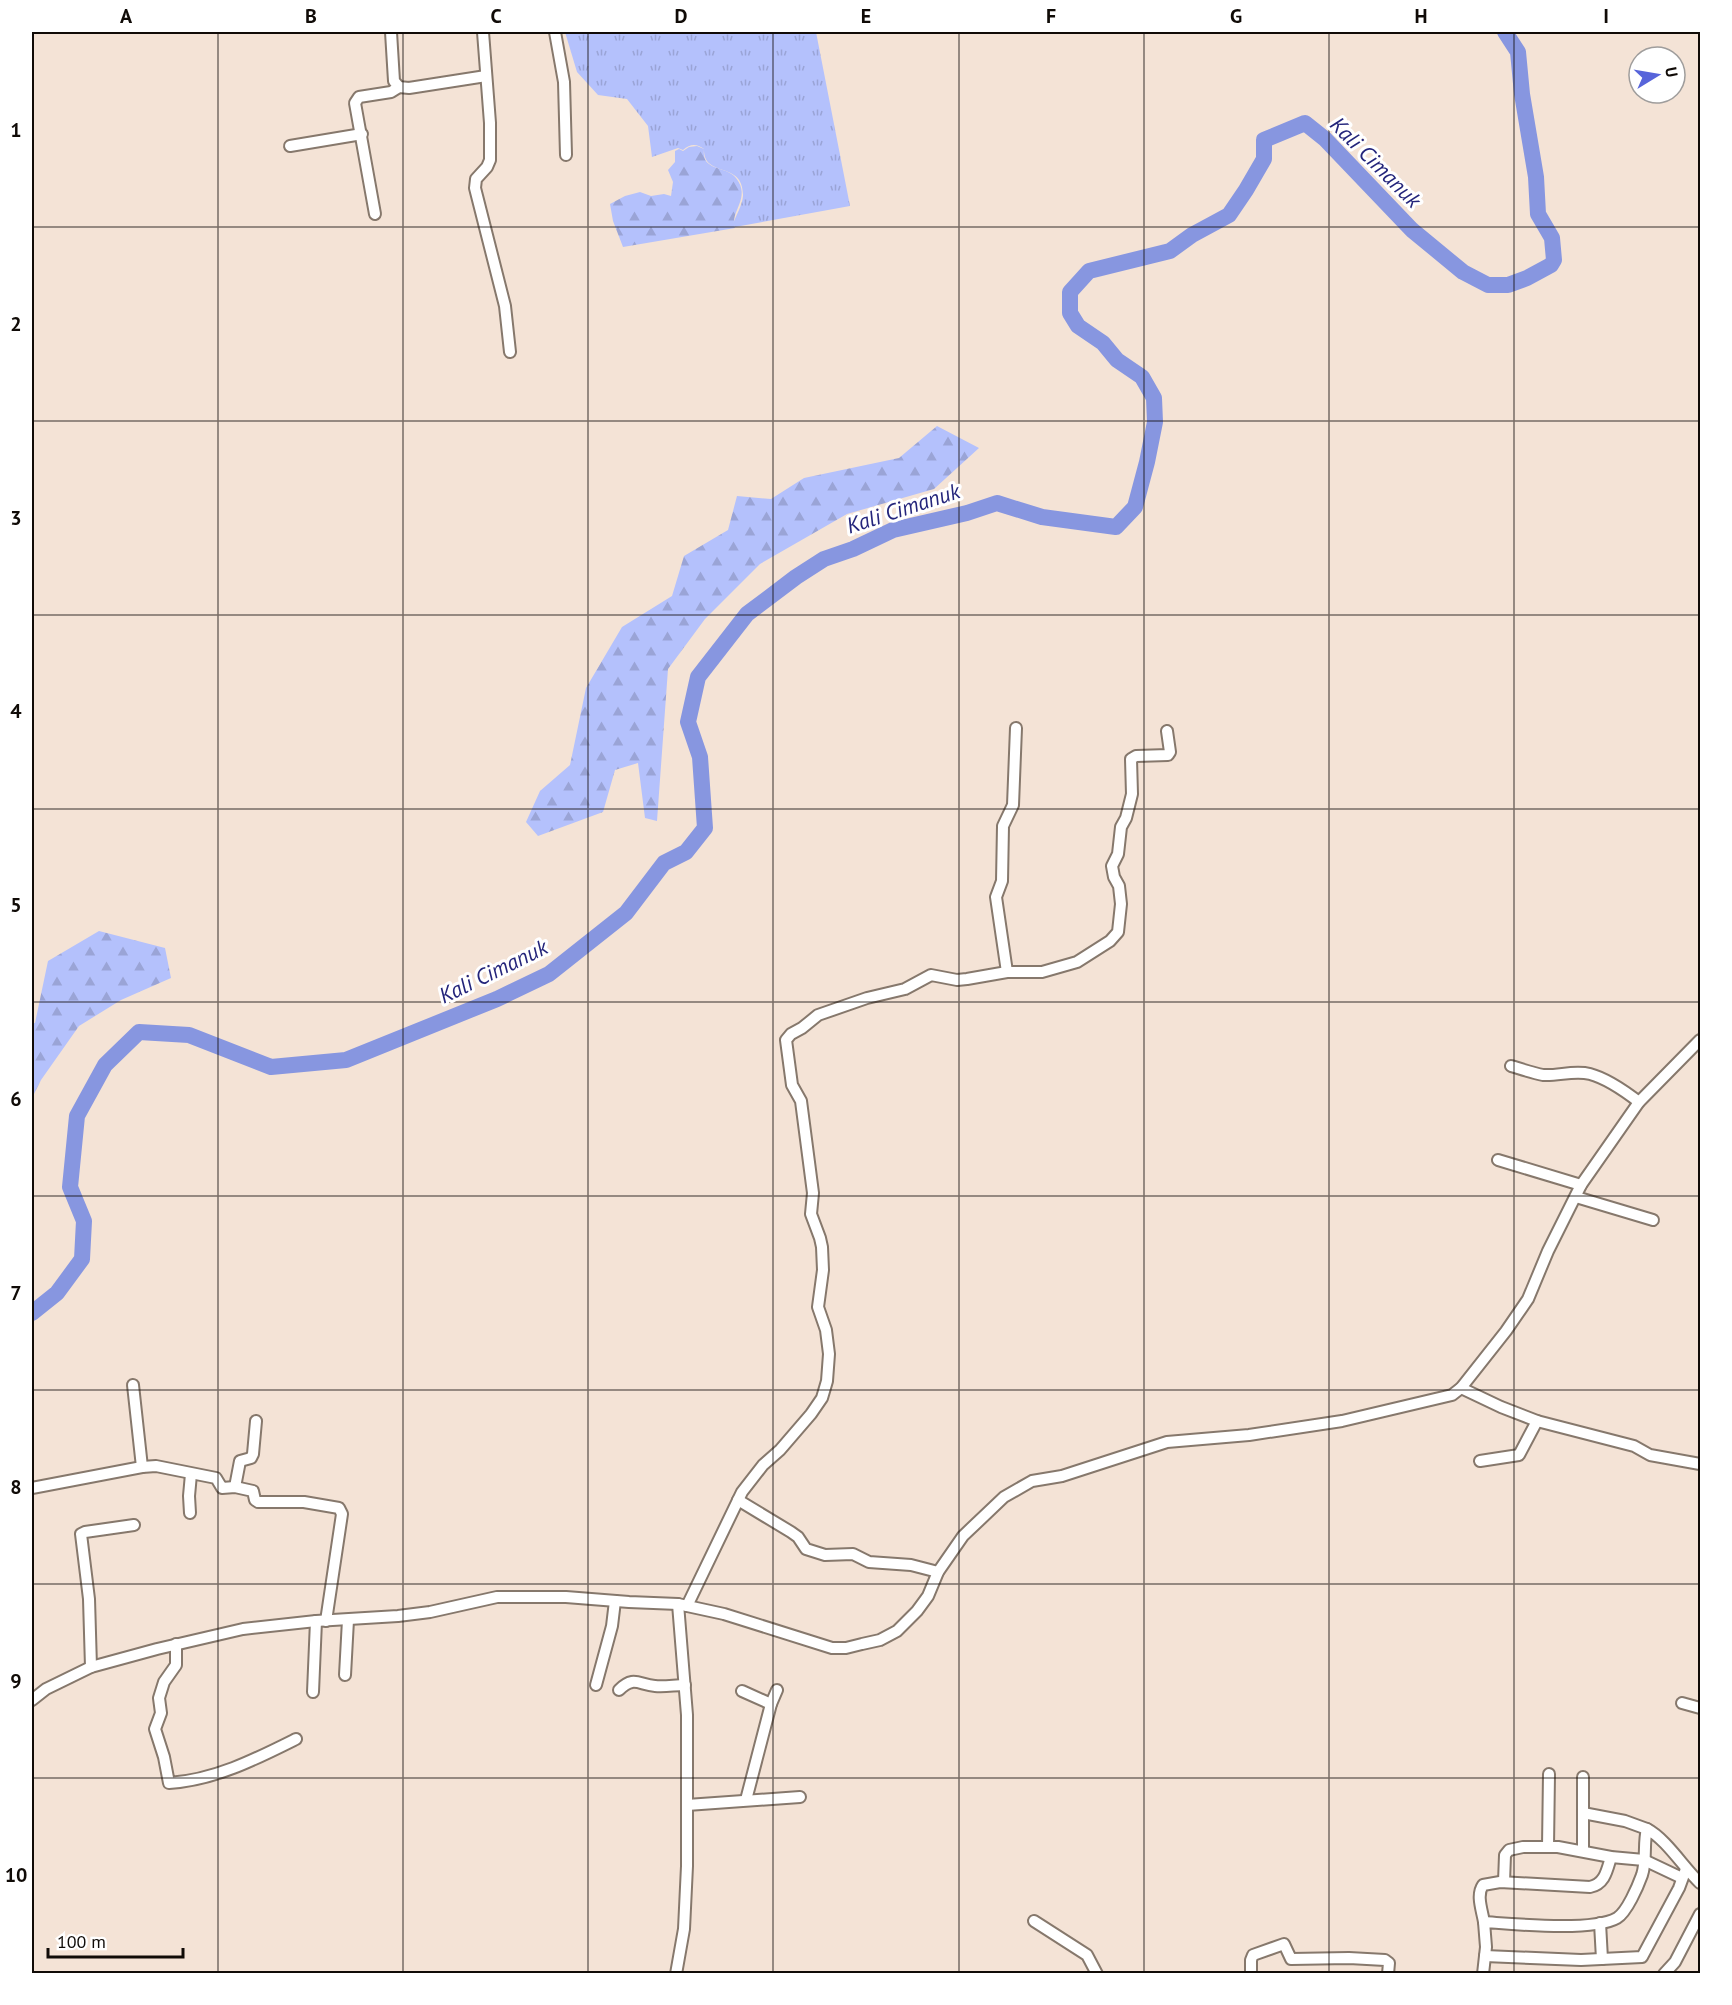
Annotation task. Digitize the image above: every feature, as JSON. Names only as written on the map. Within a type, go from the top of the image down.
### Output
[{"type":"street","points":[[391,32],[394,81],[399,87]]},
{"type":"street","points":[[483,32],[490,123],[490,160],[476,179],[475,188],[505,306],[510,352]]},
{"type":"street","points":[[555,32],[564,82],[566,155]]},
{"type":"street","points":[[375,214],[356,99],[391,93],[399,87],[409,88],[486,76]]},
{"type":"street","points":[[290,146],[362,134]]},
{"type":"street","points":[[1007,972],[996,897],[1002,881],[1003,826],[1013,804],[1016,728]]},
{"type":"street","points":[[676,1974],[684,1929],[687,1805],[683,1605],[750,1481],[811,1414],[822,1398],[827,1381],[829,1354],[826,1330],[818,1307],[823,1270],[822,1247],[819,1233],[812,1219],[801,1101],[792,1085],[785,1043],[791,1034],[802,1029],[818,1015],[905,988],[927,976],[957,980],[1007,972],[1042,972],[1077,962],[1110,941],[1118,932],[1121,914],[1119,883],[1114,877],[1112,866],[1118,854],[1121,827],[1126,818],[1132,794],[1131,759],[1136,756],[1168,755],[1170,752],[1167,731]]},
{"type":"street","points":[[32,1700],[46,1689],[91,1667],[243,1629],[430,1612],[497,1597],[566,1597],[683,1605],[724,1614],[832,1648],[846,1648],[880,1640],[897,1631],[917,1611],[963,1536],[1004,1497],[1032,1481],[1062,1476],[1167,1442],[1249,1435],[1342,1421],[1452,1395],[1461,1388],[1528,1299],[1548,1251],[1581,1185],[1639,1102],[1701,1040]]},
{"type":"street","points":[[1511,1066],[1542,1074],[1559,1075],[1575,1071],[1592,1074],[1618,1087],[1639,1102]]},
{"type":"street","points":[[1498,1160],[1581,1185]]},
{"type":"street","points":[[1576,1197],[1653,1220]]},
{"type":"street","points":[[133,1385],[142,1467]]},
{"type":"street","points":[[1461,1388],[1538,1421],[1634,1446],[1650,1455],[1701,1464]]},
{"type":"street","points":[[235,1487],[240,1461],[253,1456],[256,1421]]},
{"type":"street","points":[[1480,1461],[1522,1453],[1538,1421]]},
{"type":"street","points":[[32,1488],[156,1466],[216,1478],[222,1488],[235,1487],[253,1491],[255,1500],[258,1502],[304,1502],[341,1510],[321,1621],[313,1692]]},
{"type":"street","points":[[190,1513],[191,1474]]},
{"type":"street","points":[[738,1500],[798,1537],[806,1549],[825,1555],[853,1554],[869,1562],[910,1565],[939,1572]]},
{"type":"street","points":[[91,1667],[89,1599],[81,1534],[134,1524]]},
{"type":"street","points":[[596,1685],[612,1626],[615,1601]]},
{"type":"street","points":[[345,1675],[348,1620]]},
{"type":"street","points":[[176,1644],[176,1665],[164,1682],[159,1698],[160,1713],[155,1729],[169,1783],[191,1780],[240,1767],[296,1739]]},
{"type":"street","points":[[619,1690],[625,1684],[635,1681],[653,1686],[685,1685]]},
{"type":"street","points":[[746,1800],[771,1704],[777,1690]]},
{"type":"street","points":[[742,1691],[771,1704]]},
{"type":"street","points":[[1682,1702],[1700,1708]]},
{"type":"street","points":[[1548,1847],[1549,1774]]},
{"type":"street","points":[[1582,1777],[1583,1850]]},
{"type":"street","points":[[687,1805],[800,1797]]},
{"type":"street","points":[[1583,1813],[1625,1821],[1647,1829],[1660,1837],[1684,1874]]},
{"type":"street","points":[[1485,1922],[1587,1926],[1617,1918],[1624,1912],[1642,1874],[1647,1829]]},
{"type":"street","points":[[1504,1882],[1505,1854],[1509,1850],[1523,1847],[1548,1847],[1644,1860],[1684,1874],[1701,1883]]},
{"type":"street","points":[[1483,1974],[1485,1922],[1480,1890],[1483,1885],[1504,1882],[1590,1887],[1598,1885],[1604,1877],[1611,1857]]},
{"type":"street","points":[[1485,1956],[1637,1958],[1644,1954],[1684,1874]]},
{"type":"street","points":[[1664,1974],[1675,1962],[1701,1914]]},
{"type":"street","points":[[1034,1921],[1087,1955],[1098,1974]]},
{"type":"street","points":[[1600,1923],[1602,1959]]},
{"type":"street","points":[[1251,1974],[1253,1956],[1284,1944],[1292,1960],[1320,1958],[1385,1960],[1389,1963],[1388,1974]]},
{"type":"green space","points":[[565,32],[816,32],[850,206],[735,227],[733,224],[743,196],[742,185],[737,178],[710,164],[705,158],[704,149],[696,145],[683,150],[678,148],[652,157],[648,126],[627,99],[598,95],[577,72]]},
{"type":"green space","points":[[697,146],[704,149],[704,156],[710,165],[732,174],[740,185],[742,192],[735,216],[735,228],[623,247],[613,221],[610,204],[625,196],[640,192],[651,196],[664,194],[671,196],[673,182],[668,170],[675,162],[675,151]]},
{"type":"green space","points":[[937,426],[979,448],[934,489],[847,514],[760,564],[705,619],[668,669],[657,821],[645,818],[638,763],[615,770],[603,812],[538,836],[526,822],[540,791],[570,765],[586,688],[622,627],[672,596],[684,556],[728,530],[737,496],[771,499],[804,478],[899,458]]},
{"type":"green space","points":[[99,931],[165,948],[171,978],[121,1000],[79,1026],[41,1080],[32,1098],[32,1023],[35,1023],[48,961]]},
{"type":"waterway","name":"Kali Cimanuk","points":[[32,1313],[57,1293],[82,1259],[84,1221],[70,1187],[77,1116],[105,1065],[139,1032],[189,1035],[271,1067],[346,1060],[497,999],[549,974],[626,913],[664,863],[686,852],[705,828],[700,757],[688,722],[698,677],[747,614],[824,559],[853,549],[893,530],[967,513],[997,503],[1042,517],[1116,527],[1135,507],[1155,422],[1154,398],[1142,377],[1117,360],[1103,343],[1078,326],[1070,313],[1070,292],[1089,271],[1170,251],[1192,235],[1229,215],[1264,159],[1264,140],[1305,123],[1325,139],[1412,230],[1463,272],[1488,285],[1508,285],[1551,265],[1554,260],[1552,238],[1538,214],[1536,177],[1522,94],[1518,52],[1505,32]]}]
